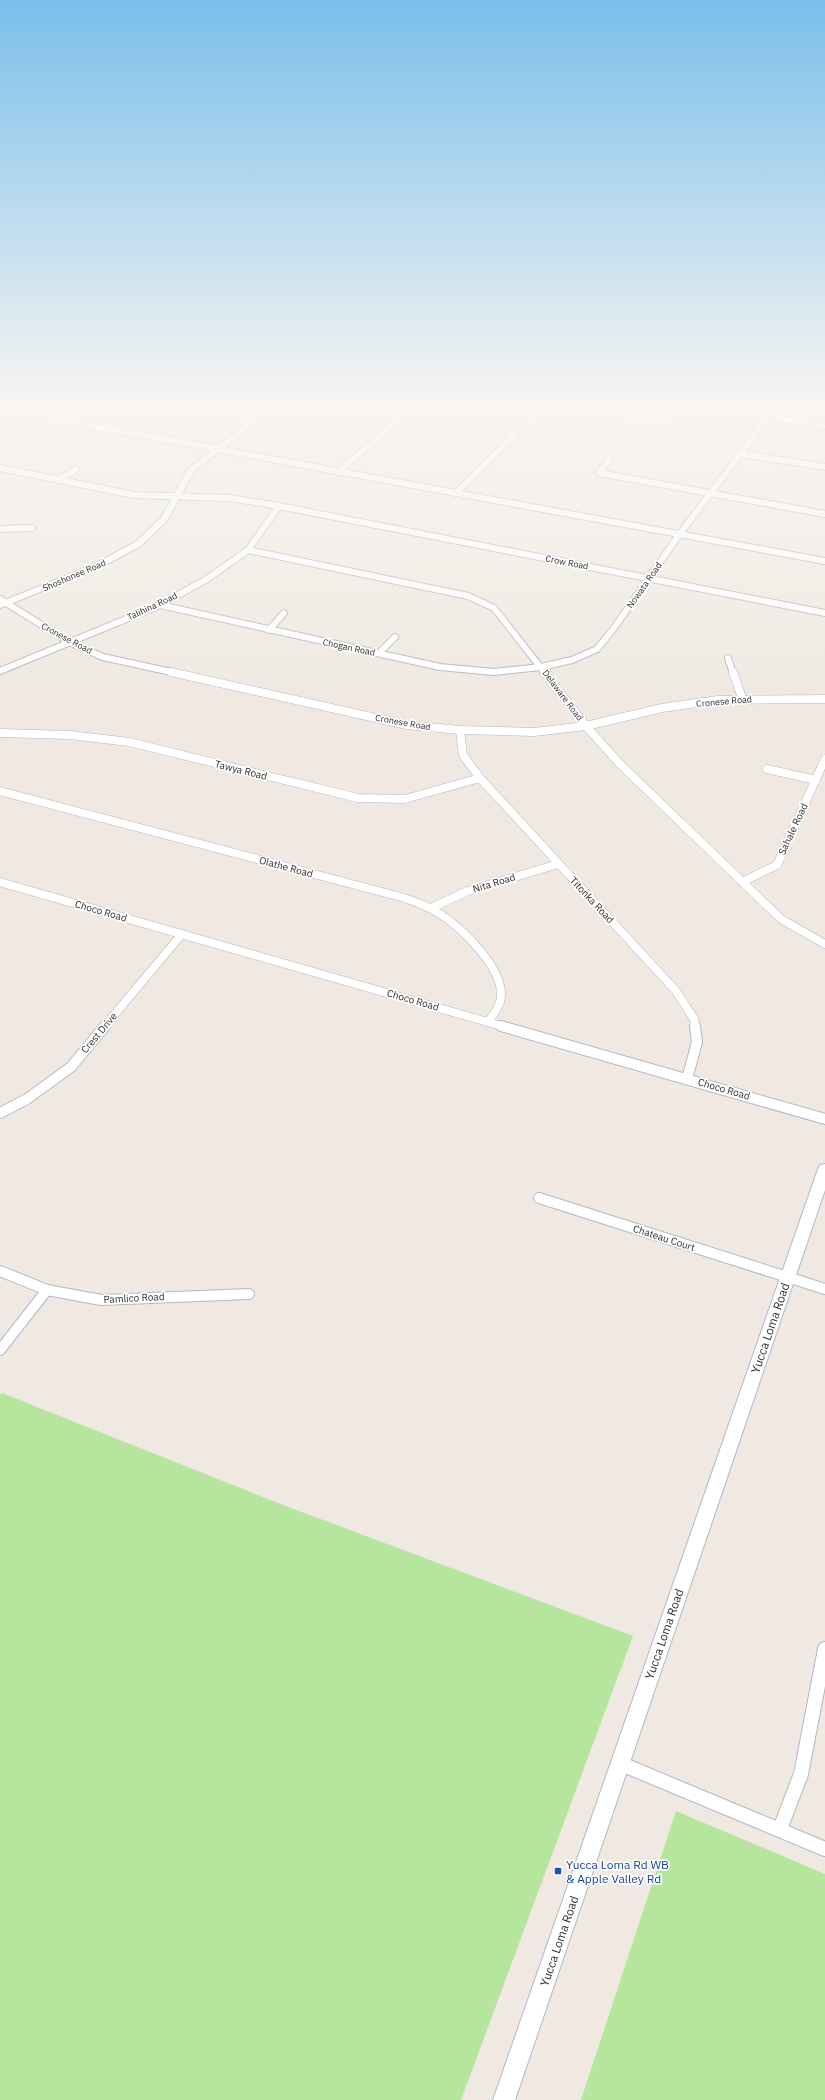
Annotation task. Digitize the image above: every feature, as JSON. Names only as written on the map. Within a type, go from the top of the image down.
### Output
[{"type":"street","name":"Shoshonee Road","points":[[2,602],[95,567],[138,544],[164,519],[173,501]]},
{"type":"street","name":"Crow Road","points":[[248,501],[825,613]]},
{"type":"street","points":[[498,501],[825,561]]},
{"type":"street","name":"Nowata Road","points":[[541,666],[572,660],[596,649],[614,628],[679,535],[706,501]]},
{"type":"street","points":[[755,501],[825,514]]},
{"type":"street","name":"Talihina Road","points":[[0,671],[160,605],[207,579],[248,550],[279,506]]},
{"type":"street","points":[[0,529],[32,528]]},
{"type":"street","name":"Delaware Road","points":[[248,550],[468,596],[494,608],[541,666],[586,726],[618,762],[781,919],[825,944]]},
{"type":"street","name":"Cronese Road","points":[[2,602],[70,642],[103,657],[407,725],[460,730],[534,732],[586,726],[662,708],[718,700],[742,698],[796,698],[825,700]]},
{"type":"street","name":"Chogan Road","points":[[160,605],[379,653],[440,668],[486,672],[541,666]]},
{"type":"street","points":[[269,630],[284,612]]},
{"type":"street","points":[[379,653],[395,637]]},
{"type":"street","points":[[728,658],[742,698]]},
{"type":"street","name":"Titonka Road","points":[[460,730],[462,755],[480,778],[676,992],[694,1019],[697,1042],[687,1078]]},
{"type":"street","name":"Tawya Road","points":[[0,733],[70,735],[129,742],[358,798],[405,799],[480,778]]},
{"type":"street","name":"Sahale Road","points":[[742,882],[776,865],[825,759]]},
{"type":"street","points":[[768,769],[816,780]]},
{"type":"street","name":"Olathe Road","points":[[0,791],[401,897],[431,908],[446,918],[464,934],[480,952],[497,976],[501,992],[499,1004],[488,1022]]},
{"type":"street","name":"Nita Road","points":[[431,908],[468,891],[558,864]]},
{"type":"street","name":"Choco Road","points":[[0,882],[687,1078],[825,1119]]},
{"type":"street","name":"Crest Drive","points":[[0,1113],[27,1099],[71,1067],[182,934]]},
{"type":"street","name":"Yucca Loma Road","points":[[504,2100],[825,1169]]},
{"type":"street","name":"Chateau Court","points":[[539,1198],[825,1289]]},
{"type":"street","name":"Pamlico Road","points":[[0,1271],[48,1290],[101,1300],[144,1297],[249,1294]]},
{"type":"street","points":[[0,1350],[48,1290]]},
{"type":"street","points":[[780,1829],[801,1774],[825,1649]]},
{"type":"street","points":[[619,1763],[825,1849]]},
{"type":"green space","points":[[2,1393],[283,1505],[633,1636],[461,2100],[0,2100],[0,1395]]},
{"type":"green space","points":[[676,1811],[825,1874],[825,2100],[581,2100]]},
{"type":"place","name":"Yucca Loma Rd WB & Apple Valley Rd","points":[[558,1871]]}]
